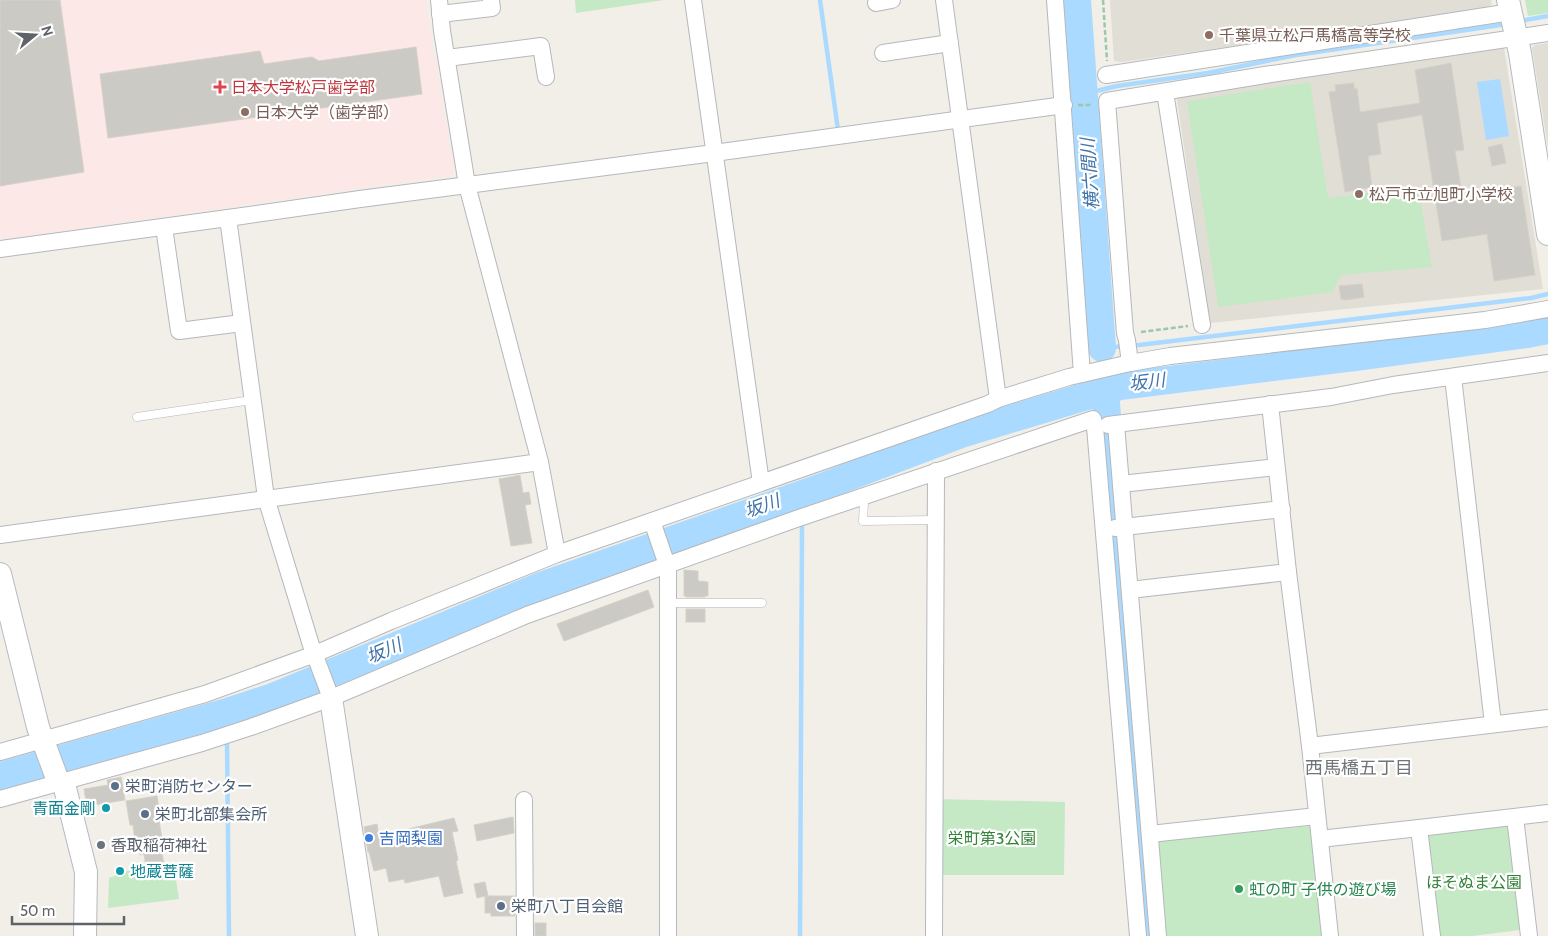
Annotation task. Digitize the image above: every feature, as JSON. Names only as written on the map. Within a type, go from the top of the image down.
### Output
[{"type":"street","points":[[693,0],[761,483]]},
{"type":"street","points":[[944,0],[998,400]]},
{"type":"street","points":[[1056,0],[1086,374]]},
{"type":"street","points":[[492,1],[492,8],[440,7],[467,185],[540,462],[557,554]]},
{"type":"street","points":[[1106,75],[1262,51],[1509,6],[1517,38],[1548,234]]},
{"type":"street","points":[[1124,365],[1126,337],[1107,101],[1265,75],[1548,33]]},
{"type":"street","points":[[883,53],[950,43]]},
{"type":"street","points":[[447,58],[541,46],[546,77]]},
{"type":"street","points":[[1262,51],[1265,75]]},
{"type":"street","points":[[1165,92],[1202,325]]},
{"type":"street","points":[[0,249],[1064,106]]},
{"type":"street","points":[[228,218],[266,498],[311,645],[331,694],[367,936]]},
{"type":"street","points":[[164,227],[179,331],[242,323]]},
{"type":"street","points":[[0,752],[204,694],[316,657],[390,621],[557,554],[652,524],[761,483],[1069,377],[1170,356],[1485,320],[1548,309]]},
{"type":"street","points":[[1104,426],[1331,397],[1393,385],[1453,378],[1548,363]]},
{"type":"street","points":[[1453,378],[1493,724]]},
{"type":"street","points":[[1270,404],[1330,936]]},
{"type":"street","points":[[0,799],[59,779],[202,744],[526,615],[666,562],[1093,418],[1104,426],[1121,484],[1158,936]]},
{"type":"street","points":[[1104,426],[1104,529],[1138,936]]},
{"type":"street","points":[[0,535],[540,462]]},
{"type":"street","points":[[1121,484],[1276,468]]},
{"type":"street","points":[[934,936],[936,471]]},
{"type":"street","points":[[1104,529],[1282,509]]},
{"type":"street","points":[[652,524],[666,562],[668,603],[668,936]]},
{"type":"street","points":[[1130,590],[1288,572]]},
{"type":"street","points":[[0,574],[6,626],[43,741],[59,779],[64,784],[86,872],[85,936]]},
{"type":"street","points":[[1310,746],[1548,718]]},
{"type":"street","points":[[524,800],[525,936]]},
{"type":"street","points":[[1320,839],[1548,813]]},
{"type":"street","points":[[1150,834],[1317,816]]},
{"type":"street","points":[[1515,817],[1528,936],[1524,936]]},
{"type":"street","points":[[1419,828],[1432,936]]},
{"type":"lane","points":[[137,417],[252,400]]},
{"type":"lane","points":[[864,504],[863,521],[935,520]]},
{"type":"lane","points":[[668,603],[762,603]]},
{"type":"path","points":[[1103,0],[1107,61],[1106,75]]},
{"type":"path","points":[[1064,106],[1107,104]]},
{"type":"path","points":[[1126,337],[1202,325]]},
{"type":"shaded area","name":"日本大学松戸歯学部","points":[[0,0],[425,0],[455,175],[3,239],[0,229]]},
{"type":"shaded area","name":"千葉県立松戸馬橋高等学校","points":[[1110,0],[1491,0],[1492,4],[1483,10],[1122,62],[1114,61]]},
{"type":"shaded area","points":[[1548,43],[1548,148],[1532,48],[1535,45]]},
{"type":"shaded area","name":"松戸市立旭町小学校","points":[[1499,47],[1504,48],[1543,289],[1210,323],[1177,100],[1179,94]]},
{"type":"green space","points":[[575,0],[664,0],[576,13]]},
{"type":"green space","points":[[1525,0],[1548,0],[1548,13],[1528,16]]},
{"type":"green space","points":[[1310,82],[1328,198],[1418,187],[1432,267],[1341,275],[1332,292],[1218,307],[1187,101]]},
{"type":"green space","name":"栄町第3公園","points":[[935,799],[1065,802],[1064,875],[938,875]]},
{"type":"green space","name":"ほそぬま公園","points":[[1509,825],[1520,930],[1472,936],[1440,936],[1427,834]]},
{"type":"green space","name":"虹の町 子供の遊び場","points":[[1311,826],[1323,936],[1163,936],[1156,841]]},
{"type":"green space","points":[[143,869],[146,878],[175,873],[179,899],[108,908],[109,878],[127,871]]},
{"type":"water","points":[[1500,79],[1509,136],[1486,140],[1477,82]]},
{"type":"building","points":[[0,0],[60,0],[84,172],[0,186]]},
{"type":"building","points":[[416,47],[422,94],[108,138],[100,74],[260,51],[264,64],[312,57],[319,61]]},
{"type":"building","points":[[1451,63],[1464,150],[1455,151],[1462,195],[1521,186],[1535,275],[1494,281],[1487,234],[1442,241],[1422,115],[1377,123],[1381,154],[1368,156],[1372,187],[1345,192],[1329,92],[1336,91],[1335,85],[1354,83],[1354,89],[1357,88],[1360,112],[1420,103],[1415,70]]},
{"type":"building","points":[[1502,144],[1506,163],[1492,166],[1488,147]]},
{"type":"building","points":[[1362,284],[1364,297],[1341,299],[1339,286]]},
{"type":"building","points":[[520,475],[523,493],[529,492],[531,504],[525,505],[532,543],[511,546],[499,479]]},
{"type":"building","points":[[684,570],[698,571],[698,581],[708,582],[708,596],[684,596]]},
{"type":"building","points":[[648,590],[654,607],[564,641],[557,624]]},
{"type":"building","points":[[686,609],[705,609],[705,622],[686,622]]},
{"type":"building","points":[[121,777],[125,800],[87,806],[84,789],[108,785],[107,780]]},
{"type":"building","points":[[157,796],[161,820],[159,820],[164,865],[146,867],[144,854],[140,855],[140,849],[136,850],[133,825],[130,825],[126,801]]},
{"type":"building","points":[[513,817],[514,833],[477,841],[474,825]]},
{"type":"building","points":[[454,818],[458,831],[452,832],[463,893],[444,897],[439,876],[405,883],[404,879],[389,882],[386,868],[374,871],[368,852],[364,827],[377,824],[379,836]]},
{"type":"building","points":[[485,882],[488,896],[515,896],[515,916],[491,916],[491,913],[485,913],[485,896],[477,898],[474,884]]},
{"type":"building","points":[[535,923],[546,923],[546,936],[535,936]]},
{"type":"waterway","points":[[820,0],[838,130]]},
{"type":"waterway","name":"横六間川","points":[[1077,0],[1102,348]]},
{"type":"waterway","points":[[1520,21],[1548,16]]},
{"type":"waterway","points":[[1084,94],[1117,86],[1208,73],[1296,55],[1507,24]]},
{"type":"waterway","points":[[1102,348],[1531,298],[1548,294]]},
{"type":"waterway","name":"坂川","points":[[0,776],[224,713],[273,697],[541,586],[814,490],[964,433],[1120,386],[1355,357],[1548,330]]},
{"type":"waterway","points":[[1105,391],[1149,936]]},
{"type":"waterway","points":[[800,936],[802,527]]},
{"type":"waterway","points":[[224,713],[226,732]]},
{"type":"waterway","points":[[227,739],[229,936]]},
{"type":"place","name":"千葉県立松戸馬橋高等学校","points":[[1209,35]]},
{"type":"place","name":"日本大学松戸歯学部","points":[[220,87]]},
{"type":"place","name":"日本大学（歯学部）","points":[[245,112]]},
{"type":"place","name":"松戸市立旭町小学校","points":[[1359,194]]},
{"type":"place","name":"栄町消防センター","points":[[115,786]]},
{"type":"place","name":"青面金剛","points":[[106,808]]},
{"type":"place","name":"栄町北部集会所","points":[[145,814]]},
{"type":"place","name":"吉岡梨園","points":[[369,838]]},
{"type":"place","name":"香取稲荷神社","points":[[101,845]]},
{"type":"place","name":"地蔵菩薩","points":[[120,871]]},
{"type":"place","name":"虹の町 子供の遊び場","points":[[1239,889]]},
{"type":"place","name":"栄町八丁目会館","points":[[501,906]]},
{"type":"district","name":"西馬橋五丁目","points":[[1359,768]]}]
